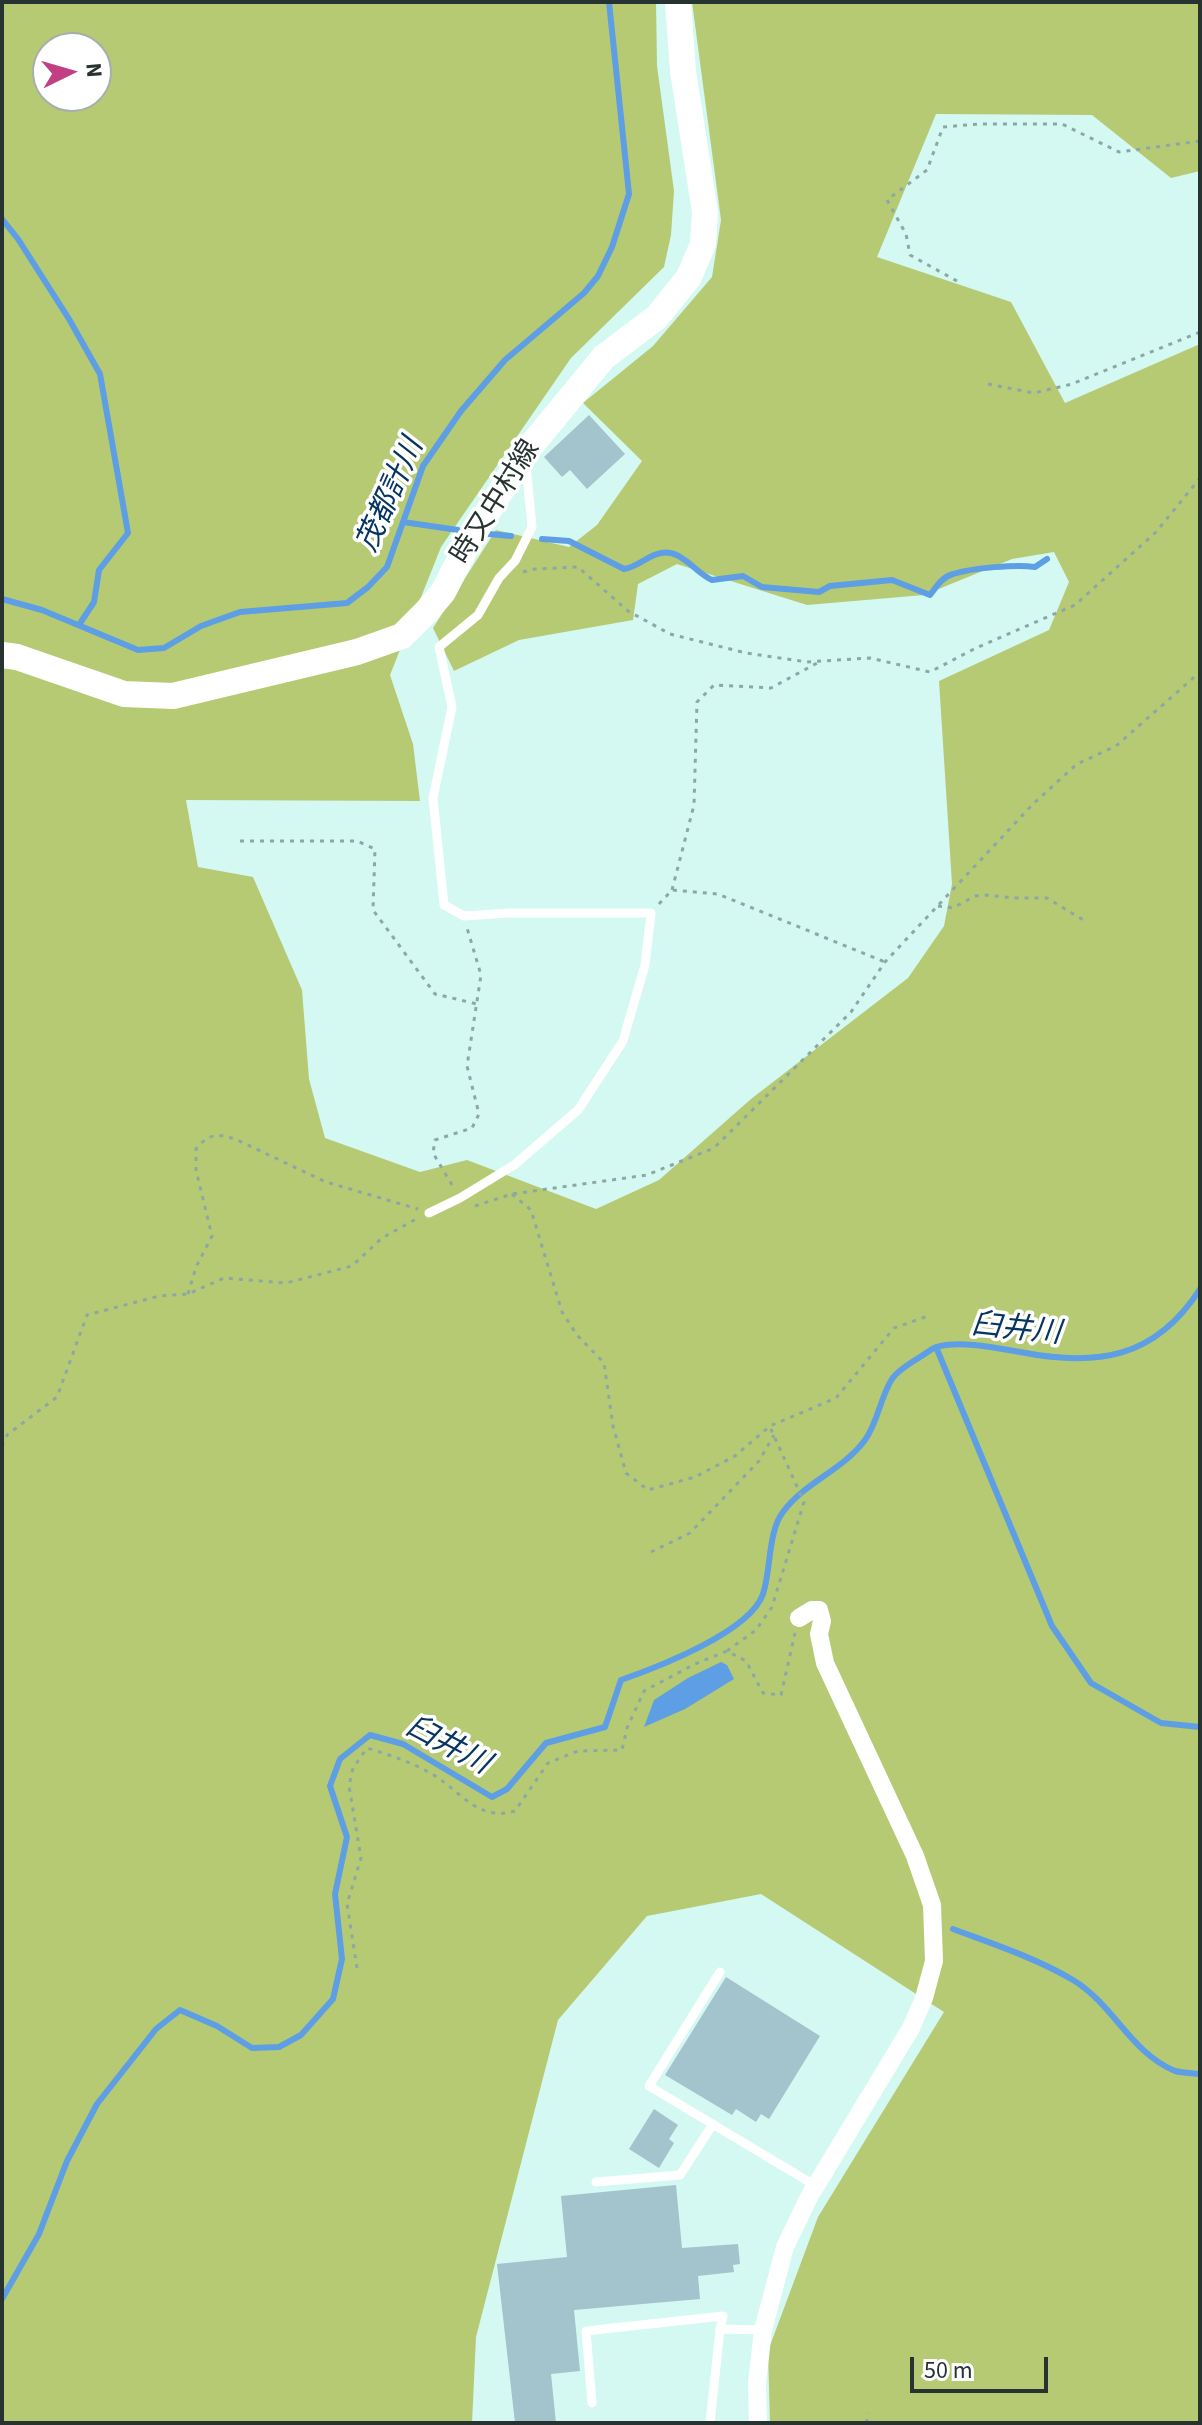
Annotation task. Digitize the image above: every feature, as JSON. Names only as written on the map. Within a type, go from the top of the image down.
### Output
[{"type":"main road","name":"時又中村線","points":[[2,655],[17,657],[124,694],[173,696],[357,652],[402,636],[443,592],[471,538],[525,453],[604,357],[657,317],[689,277],[703,244],[705,212],[683,71],[678,2]]},
{"type":"street","points":[[758,2423],[757,2383],[763,2330],[785,2247],[816,2186],[905,2038],[924,1998],[934,1961],[932,1905],[915,1856],[825,1663],[819,1634],[822,1621],[819,1610],[812,1610],[799,1618]]},
{"type":"lane","points":[[429,1213],[514,1165],[578,1110],[623,1041],[645,965],[651,913],[464,916],[444,905],[433,798],[452,707],[439,647],[478,615],[499,578],[515,561],[532,527],[525,453]]},
{"type":"lane","points":[[720,1972],[649,2086],[816,2186]]},
{"type":"lane","points":[[596,2182],[680,2175],[713,2124]]},
{"type":"lane","points":[[592,2403],[586,2331],[723,2316],[710,2423]]},
{"type":"lane","points":[[720,2329],[763,2330]]},
{"type":"path","points":[[957,281],[910,255],[906,234],[887,200],[927,170],[943,127],[1062,124],[1119,152],[1200,141]]},
{"type":"path","points":[[988,384],[1034,393],[1072,384],[1200,332]]},
{"type":"path","points":[[499,578],[535,569],[578,567],[628,611],[670,634],[746,653],[807,662],[870,658],[930,672],[976,648],[1075,605],[1156,532],[1200,478]]},
{"type":"path","points":[[651,913],[672,890],[694,805],[697,702],[714,685],[771,688],[822,661]]},
{"type":"path","points":[[469,1208],[512,1194],[647,1175],[714,1148],[851,1012],[885,962],[1034,803],[1077,764],[1116,746],[1200,672]]},
{"type":"path","points":[[240,841],[357,841],[375,849],[373,910],[435,994],[477,1004]]},
{"type":"path","points":[[672,890],[718,894],[885,962]]},
{"type":"path","points":[[938,906],[953,908],[975,896],[987,895],[1047,898],[1085,921]]},
{"type":"path","points":[[460,1198],[433,1153],[435,1140],[472,1128],[479,1114],[467,1066],[481,975],[464,916]]},
{"type":"path","points":[[188,1294],[196,1267],[212,1236],[196,1170],[196,1149],[205,1138],[219,1134],[235,1139],[326,1182],[429,1213]]},
{"type":"path","points":[[512,1194],[531,1210],[562,1312],[577,1335],[604,1363],[613,1426],[626,1473],[648,1490],[695,1477],[735,1456],[770,1426],[836,1398],[894,1328],[931,1315]]},
{"type":"path","points":[[2,1446],[7,1435],[57,1397],[87,1315],[159,1296],[188,1294],[224,1278],[286,1283],[352,1266],[382,1238],[429,1213]]},
{"type":"path","points":[[357,1968],[347,1904],[361,1858],[349,1786],[353,1768],[367,1748],[400,1758],[435,1775],[466,1802],[499,1815],[515,1811],[548,1763],[578,1751],[622,1750],[627,1728],[644,1691],[727,1651],[756,1630],[772,1607],[804,1502],[770,1426]]},
{"type":"path","points":[[651,1552],[690,1533],[759,1461],[774,1435]]},
{"type":"path","points":[[727,1651],[746,1661],[763,1693],[781,1695],[799,1618]]},
{"type":"path","points":[[866,2423],[869,2413]]},
{"type":"green space","points":[[2,2],[656,2],[657,66],[674,191],[671,235],[664,267],[571,358],[441,547],[390,675],[413,744],[420,801],[186,800],[198,867],[253,877],[302,990],[309,1079],[325,1138],[420,1172],[467,1160],[596,1209],[659,1180],[751,1099],[908,978],[944,926],[952,884],[939,681],[1049,630],[1069,582],[1054,552],[1012,559],[924,595],[807,605],[677,564],[638,584],[633,620],[519,640],[454,671],[433,628],[496,530],[569,547],[597,525],[642,461],[583,403],[653,346],[712,277],[721,220],[692,2],[1200,2],[1200,171],[1171,178],[1092,115],[936,114],[877,257],[1011,302],[1065,403],[1200,344],[1200,2423],[770,2423],[768,2351],[818,2217],[944,2012],[761,1894],[647,1916],[558,2020],[476,2337],[472,2423],[2,2423]]},
{"type":"water","points":[[721,1662],[727,1665],[734,1679],[685,1709],[644,1727],[654,1700]]},
{"type":"building","points":[[589,415],[625,454],[587,489],[570,470],[562,477],[544,457]]},
{"type":"building","points":[[726,1977],[820,2036],[769,2119],[761,2114],[756,2122],[736,2109],[732,2115],[665,2075]]},
{"type":"building","points":[[654,2109],[678,2125],[669,2139],[674,2143],[659,2168],[629,2149]]},
{"type":"building","points":[[676,2185],[682,2248],[738,2244],[740,2264],[733,2265],[734,2272],[698,2276],[700,2299],[574,2310],[580,2371],[551,2374],[556,2423],[515,2423],[497,2264],[567,2257],[561,2196]]},
{"type":"waterway","name":"茂都計川","points":[[2,599],[42,610],[138,650],[164,648],[201,626],[240,612],[347,603],[368,587],[387,567],[423,466],[461,411],[505,360],[584,293],[598,276],[612,247],[629,194],[609,2]]},
{"type":"waterway","points":[[2,219],[69,319],[100,374],[128,533],[99,570],[94,602],[79,625]]},
{"type":"waterway","points":[[403,522],[458,530]]},
{"type":"waterway","points":[[489,534],[511,536]]},
{"type":"waterway","points":[[542,539],[569,541],[624,569],[656,554],[669,553],[682,558],[712,580],[743,576],[762,587],[819,592],[830,586],[892,580],[930,595],[949,575],[994,567],[1035,567],[1047,559]]},
{"type":"waterway","name":"臼井川","points":[[2,2299],[39,2234],[67,2161],[97,2104],[156,2029],[180,2010],[217,2026],[252,2048],[279,2047],[301,2035],[333,1999],[342,1959],[335,1894],[347,1837],[330,1786],[340,1759],[370,1735],[403,1744],[492,1797],[507,1789],[546,1743],[605,1727],[621,1680],[701,1646],[741,1622],[755,1608],[766,1584],[778,1520],[802,1492],[846,1460],[865,1440],[888,1386],[905,1367],[936,1347],[956,1344],[1074,1358],[1122,1352],[1143,1344],[1164,1330],[1200,1289]]},
{"type":"waterway","points":[[936,1347],[1052,1626],[1091,1683],[1161,1723],[1200,1727]]},
{"type":"waterway","points":[[953,1929],[1029,1958],[1073,1980],[1100,2002],[1146,2053],[1175,2071],[1200,2074]]}]
